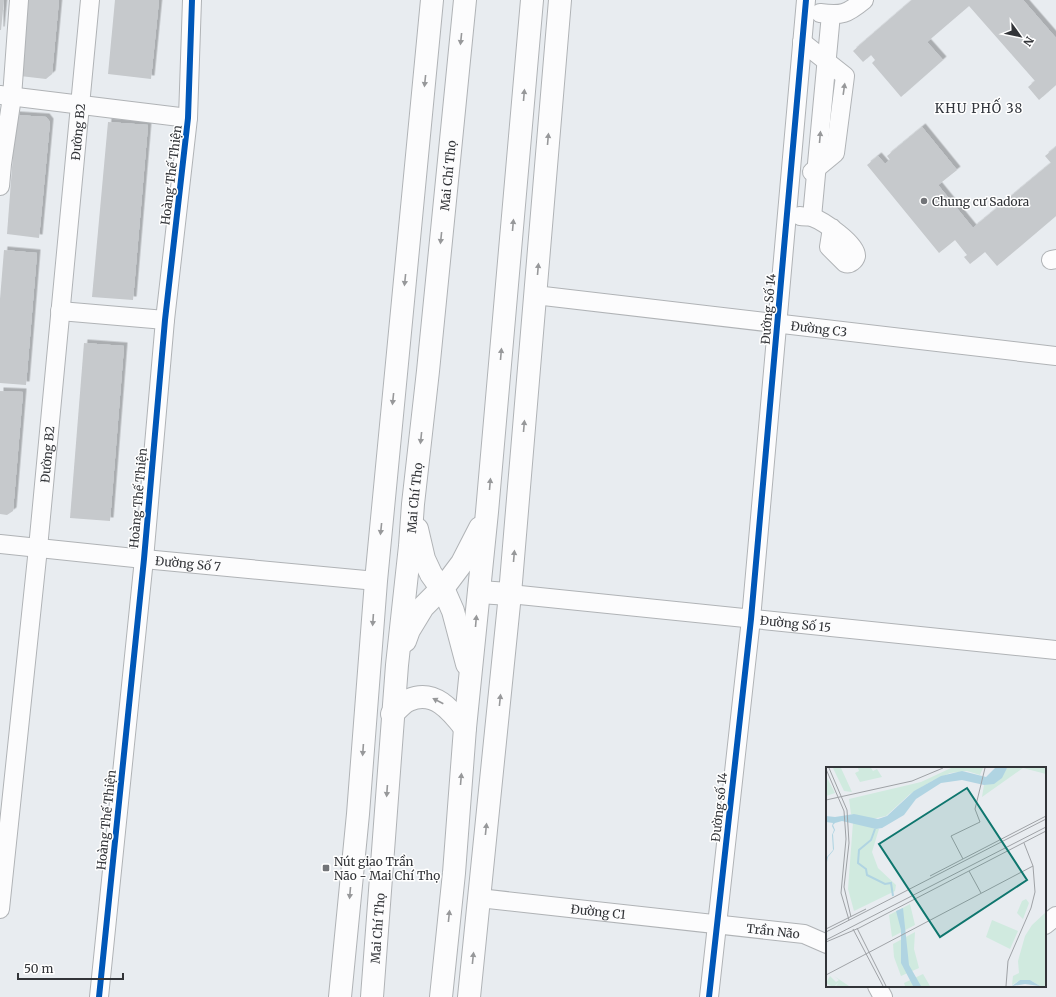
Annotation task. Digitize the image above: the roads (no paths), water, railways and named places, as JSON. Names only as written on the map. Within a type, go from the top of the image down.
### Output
[{"type":"main road","points":[[340,997],[358,814],[376,581],[432,0]]},
{"type":"main road","name":"Mai Chí Thọ","points":[[372,997],[392,714],[465,0]]},
{"type":"main road","points":[[441,997],[454,873],[465,728],[487,512],[532,0]]},
{"type":"main road","points":[[469,997],[510,594],[560,0]]},
{"type":"main road","points":[[413,504],[424,559],[453,611],[471,679]]},
{"type":"main road","points":[[397,665],[411,626],[428,601],[447,583],[462,563],[475,541],[487,512]]},
{"type":"main road","points":[[376,581],[510,594]]},
{"type":"main road","points":[[392,714],[408,700],[420,696],[437,699],[452,710],[465,728]]},
{"type":"street","points":[[0,186],[6,96],[19,0]]},
{"type":"street","name":"Đường B2","points":[[0,909],[38,548],[90,0]]},
{"type":"street","name":"Hoàng Thế Thiện","points":[[99,997],[144,559],[165,320],[188,118],[192,0]]},
{"type":"street","points":[[806,6],[850,11],[864,0]]},
{"type":"street","name":"Đường Số 14","points":[[750,619],[806,6]]},
{"type":"street","points":[[827,61],[842,9]]},
{"type":"street","points":[[789,189],[835,153],[845,76],[802,42]]},
{"type":"street","points":[[6,96],[188,118]]},
{"type":"street","points":[[812,217],[817,168]]},
{"type":"street","points":[[787,215],[812,217],[832,228]]},
{"type":"street","name":"Đường C3","points":[[535,295],[1056,356]]},
{"type":"street","points":[[60,312],[165,320]]},
{"type":"street","name":"Đường Số 7","points":[[0,544],[376,581]]},
{"type":"street","name":"Đường Số 15","points":[[510,594],[1056,650]]},
{"type":"street","name":"Đường số 14","points":[[709,997],[750,619]]},
{"type":"street","name":"Đường C1","points":[[479,898],[717,924]]},
{"type":"street","points":[[1046,924],[1056,916]]},
{"type":"street","name":"Trần Não","points":[[717,924],[804,934],[826,944]]},
{"type":"street","points":[[878,987],[883,997]]},
{"type":"place","name":"Chung cư Sadora","points":[[924,201]]},
{"type":"place","name":"Nút giao Trần Não - Mai Chí Thọ","points":[[326,868]]},
{"type":"district","name":"KHU PHỐ 38","points":[[979,108]]}]
